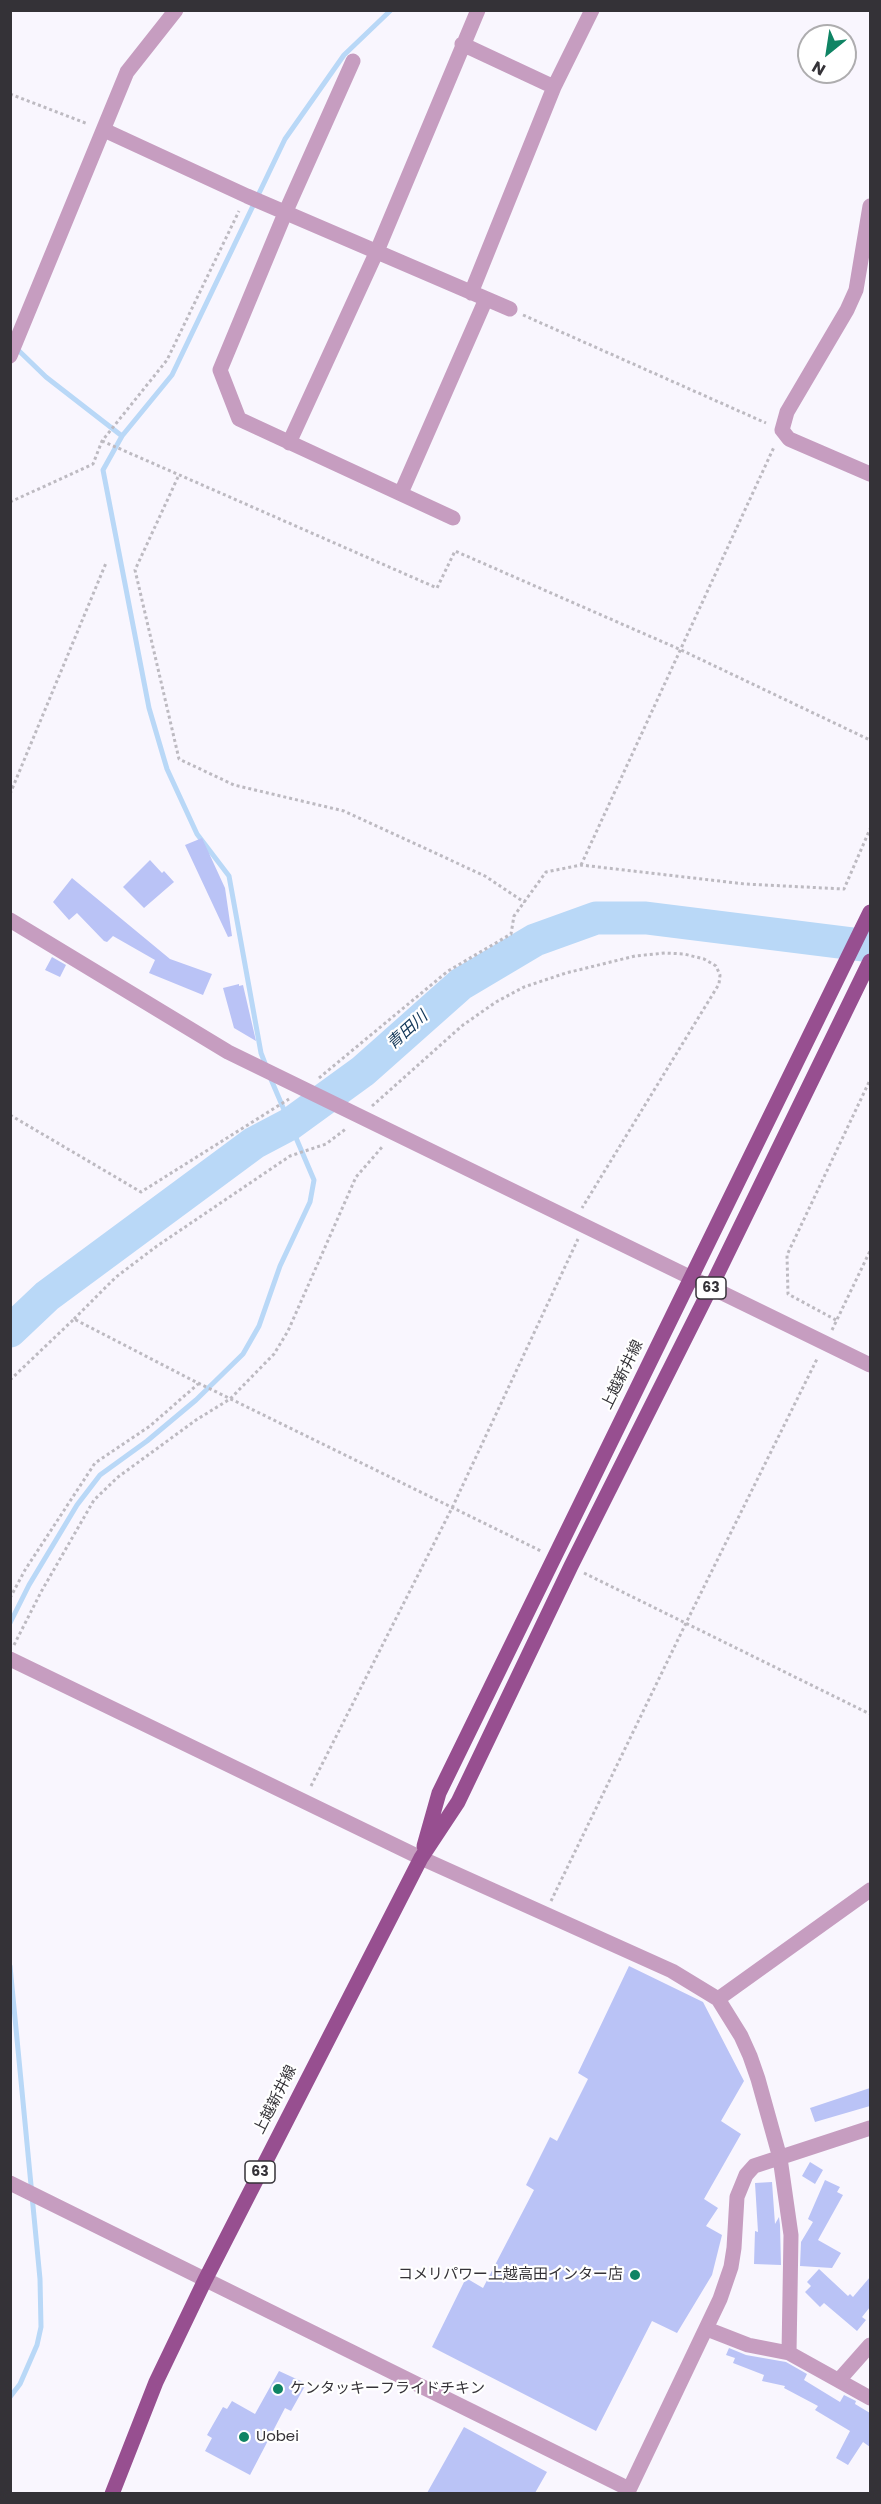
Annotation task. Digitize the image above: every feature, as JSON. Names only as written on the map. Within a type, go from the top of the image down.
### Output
[{"type":"main road","name":"上越新井線","points":[[421,1858],[439,1793],[870,912]]},
{"type":"main road","name":"上越新井線","points":[[112,2493],[156,2382],[205,2280],[421,1858],[458,1803],[571,1566],[711,1287],[870,961]]},
{"type":"street","points":[[10,356],[127,72],[176,10]]},
{"type":"street","points":[[289,443],[377,251],[478,10]]},
{"type":"street","points":[[471,292],[554,87],[591,10]]},
{"type":"street","points":[[462,44],[554,87]]},
{"type":"street","points":[[353,61],[286,211],[220,370],[239,419],[453,518]]},
{"type":"street","points":[[104,130],[247,196],[510,309]]},
{"type":"street","points":[[870,206],[856,290],[847,310],[787,412],[782,430],[789,438],[870,474]]},
{"type":"street","points":[[401,493],[486,299]]},
{"type":"street","points":[[10,920],[228,1052],[870,1365]]},
{"type":"street","points":[[10,1659],[421,1858],[672,1971],[718,2000],[741,2036],[750,2056],[780,2158],[791,2235],[789,2353]]},
{"type":"street","points":[[718,2000],[870,1890]]},
{"type":"street","points":[[10,2183],[628,2491],[720,2299],[731,2266],[737,2197],[740,2187],[754,2166],[870,2128]]},
{"type":"street","points":[[707,2329],[748,2345],[789,2353],[870,2398]]},
{"type":"street","points":[[840,2380],[870,2345]]},
{"type":"path","points":[[10,94],[104,130]]},
{"type":"path","points":[[10,502],[93,464],[102,441],[167,360],[247,196]]},
{"type":"path","points":[[510,309],[782,430],[581,865]]},
{"type":"path","points":[[102,441],[437,588],[455,551],[679,649],[870,740]]},
{"type":"path","points":[[178,476],[135,570],[179,759],[234,785],[344,811],[485,876],[524,902]]},
{"type":"path","points":[[10,794],[106,563]]},
{"type":"path","points":[[10,1115],[141,1192],[308,1091],[448,970],[511,934],[514,916],[546,872],[581,865],[745,884],[844,889],[870,829]]},
{"type":"path","points":[[10,1380],[116,1277],[157,1246],[290,1156],[326,1144],[356,1114],[463,1025],[496,1002],[524,987],[566,973],[634,956],[665,952],[684,954],[704,959],[717,966],[720,975],[719,984],[579,1225],[453,1506],[304,1800]]},
{"type":"path","points":[[836,1320],[788,1294],[787,1255],[870,1080]]},
{"type":"path","points":[[10,1653],[41,1592],[94,1500],[118,1478],[196,1420],[230,1399],[274,1354],[288,1331],[356,1177],[394,1133]]},
{"type":"path","points":[[545,1913],[870,1251]]},
{"type":"path","points":[[74,1319],[230,1399],[554,1557]]},
{"type":"path","points":[[10,1598],[35,1553],[95,1463],[150,1426],[198,1383]]},
{"type":"path","points":[[571,1566],[870,1714]]},
{"type":"building","points":[[202,838],[225,888],[232,936],[228,937],[185,845]]},
{"type":"building","points":[[150,860],[174,882],[144,908],[123,887]]},
{"type":"building","points":[[72,878],[170,959],[212,974],[203,995],[149,973],[155,960],[113,936],[107,942],[104,941],[77,913],[69,920],[53,902]]},
{"type":"building","points":[[52,957],[66,965],[60,977],[45,970]]},
{"type":"building","points":[[239,984],[239,986],[243,985],[256,1041],[234,1028],[223,988]]},
{"type":"building","points":[[629,1966],[703,2002],[744,2081],[721,2121],[741,2134],[704,2199],[718,2208],[706,2226],[722,2235],[712,2275],[677,2333],[652,2321],[596,2431],[432,2347],[466,2278],[483,2288],[534,2190],[526,2185],[550,2137],[557,2141],[588,2079],[578,2073]]},
{"type":"building","points":[[870,2088],[870,2106],[815,2122],[810,2108]]},
{"type":"building","points":[[810,2162],[823,2170],[815,2184],[802,2176]]},
{"type":"building","points":[[825,2180],[840,2187],[837,2192],[843,2195],[818,2240],[841,2253],[832,2268],[800,2266],[801,2242],[813,2222],[808,2219]]},
{"type":"building","points":[[772,2182],[775,2224],[779,2217],[780,2225],[781,2265],[754,2264],[755,2231],[758,2232],[755,2183]]},
{"type":"building","points":[[819,2269],[848,2296],[850,2294],[853,2297],[870,2277],[870,2307],[862,2317],[866,2320],[857,2331],[824,2303],[820,2307],[805,2292],[811,2286],[807,2282]]},
{"type":"building","points":[[729,2348],[746,2355],[786,2362],[807,2374],[804,2380],[840,2402],[844,2395],[856,2401],[855,2404],[870,2413],[870,2447],[863,2442],[848,2465],[836,2458],[850,2431],[815,2410],[818,2406],[784,2388],[785,2386],[762,2381],[764,2375],[733,2363],[735,2358],[726,2355]]},
{"type":"building","points":[[279,2371],[303,2382],[305,2386],[291,2411],[285,2408],[250,2475],[205,2451],[212,2438],[207,2435],[223,2407],[227,2409],[232,2401],[255,2414]]},
{"type":"building","points":[[464,2427],[547,2472],[535,2493],[427,2493]]},
{"type":"waterway","points":[[266,1066],[261,1053],[229,876],[197,834],[167,769],[149,708],[103,470],[122,436],[172,375],[285,139],[344,55],[391,10]]},
{"type":"waterway","points":[[15,347],[46,377],[122,436]]},
{"type":"waterway","name":"青田川","points":[[10,1331],[47,1296],[254,1143],[290,1124],[363,1071],[461,984],[535,940],[596,918],[646,918],[870,946]]},
{"type":"waterway","points":[[10,1623],[29,1585],[77,1505],[100,1475],[147,1441],[196,1400],[243,1354],[259,1326],[280,1266],[310,1202],[314,1180],[270,1077]]},
{"type":"waterway","points":[[10,1966],[40,2279],[41,2327],[37,2345],[20,2384],[10,2397]]},
{"type":"place","name":"コメリパワー上越高田インター店","points":[[635,2275]]},
{"type":"place","name":"ケンタッキーフライドチキン","points":[[278,2389]]},
{"type":"place","name":"Uobei","points":[[244,2437]]}]
